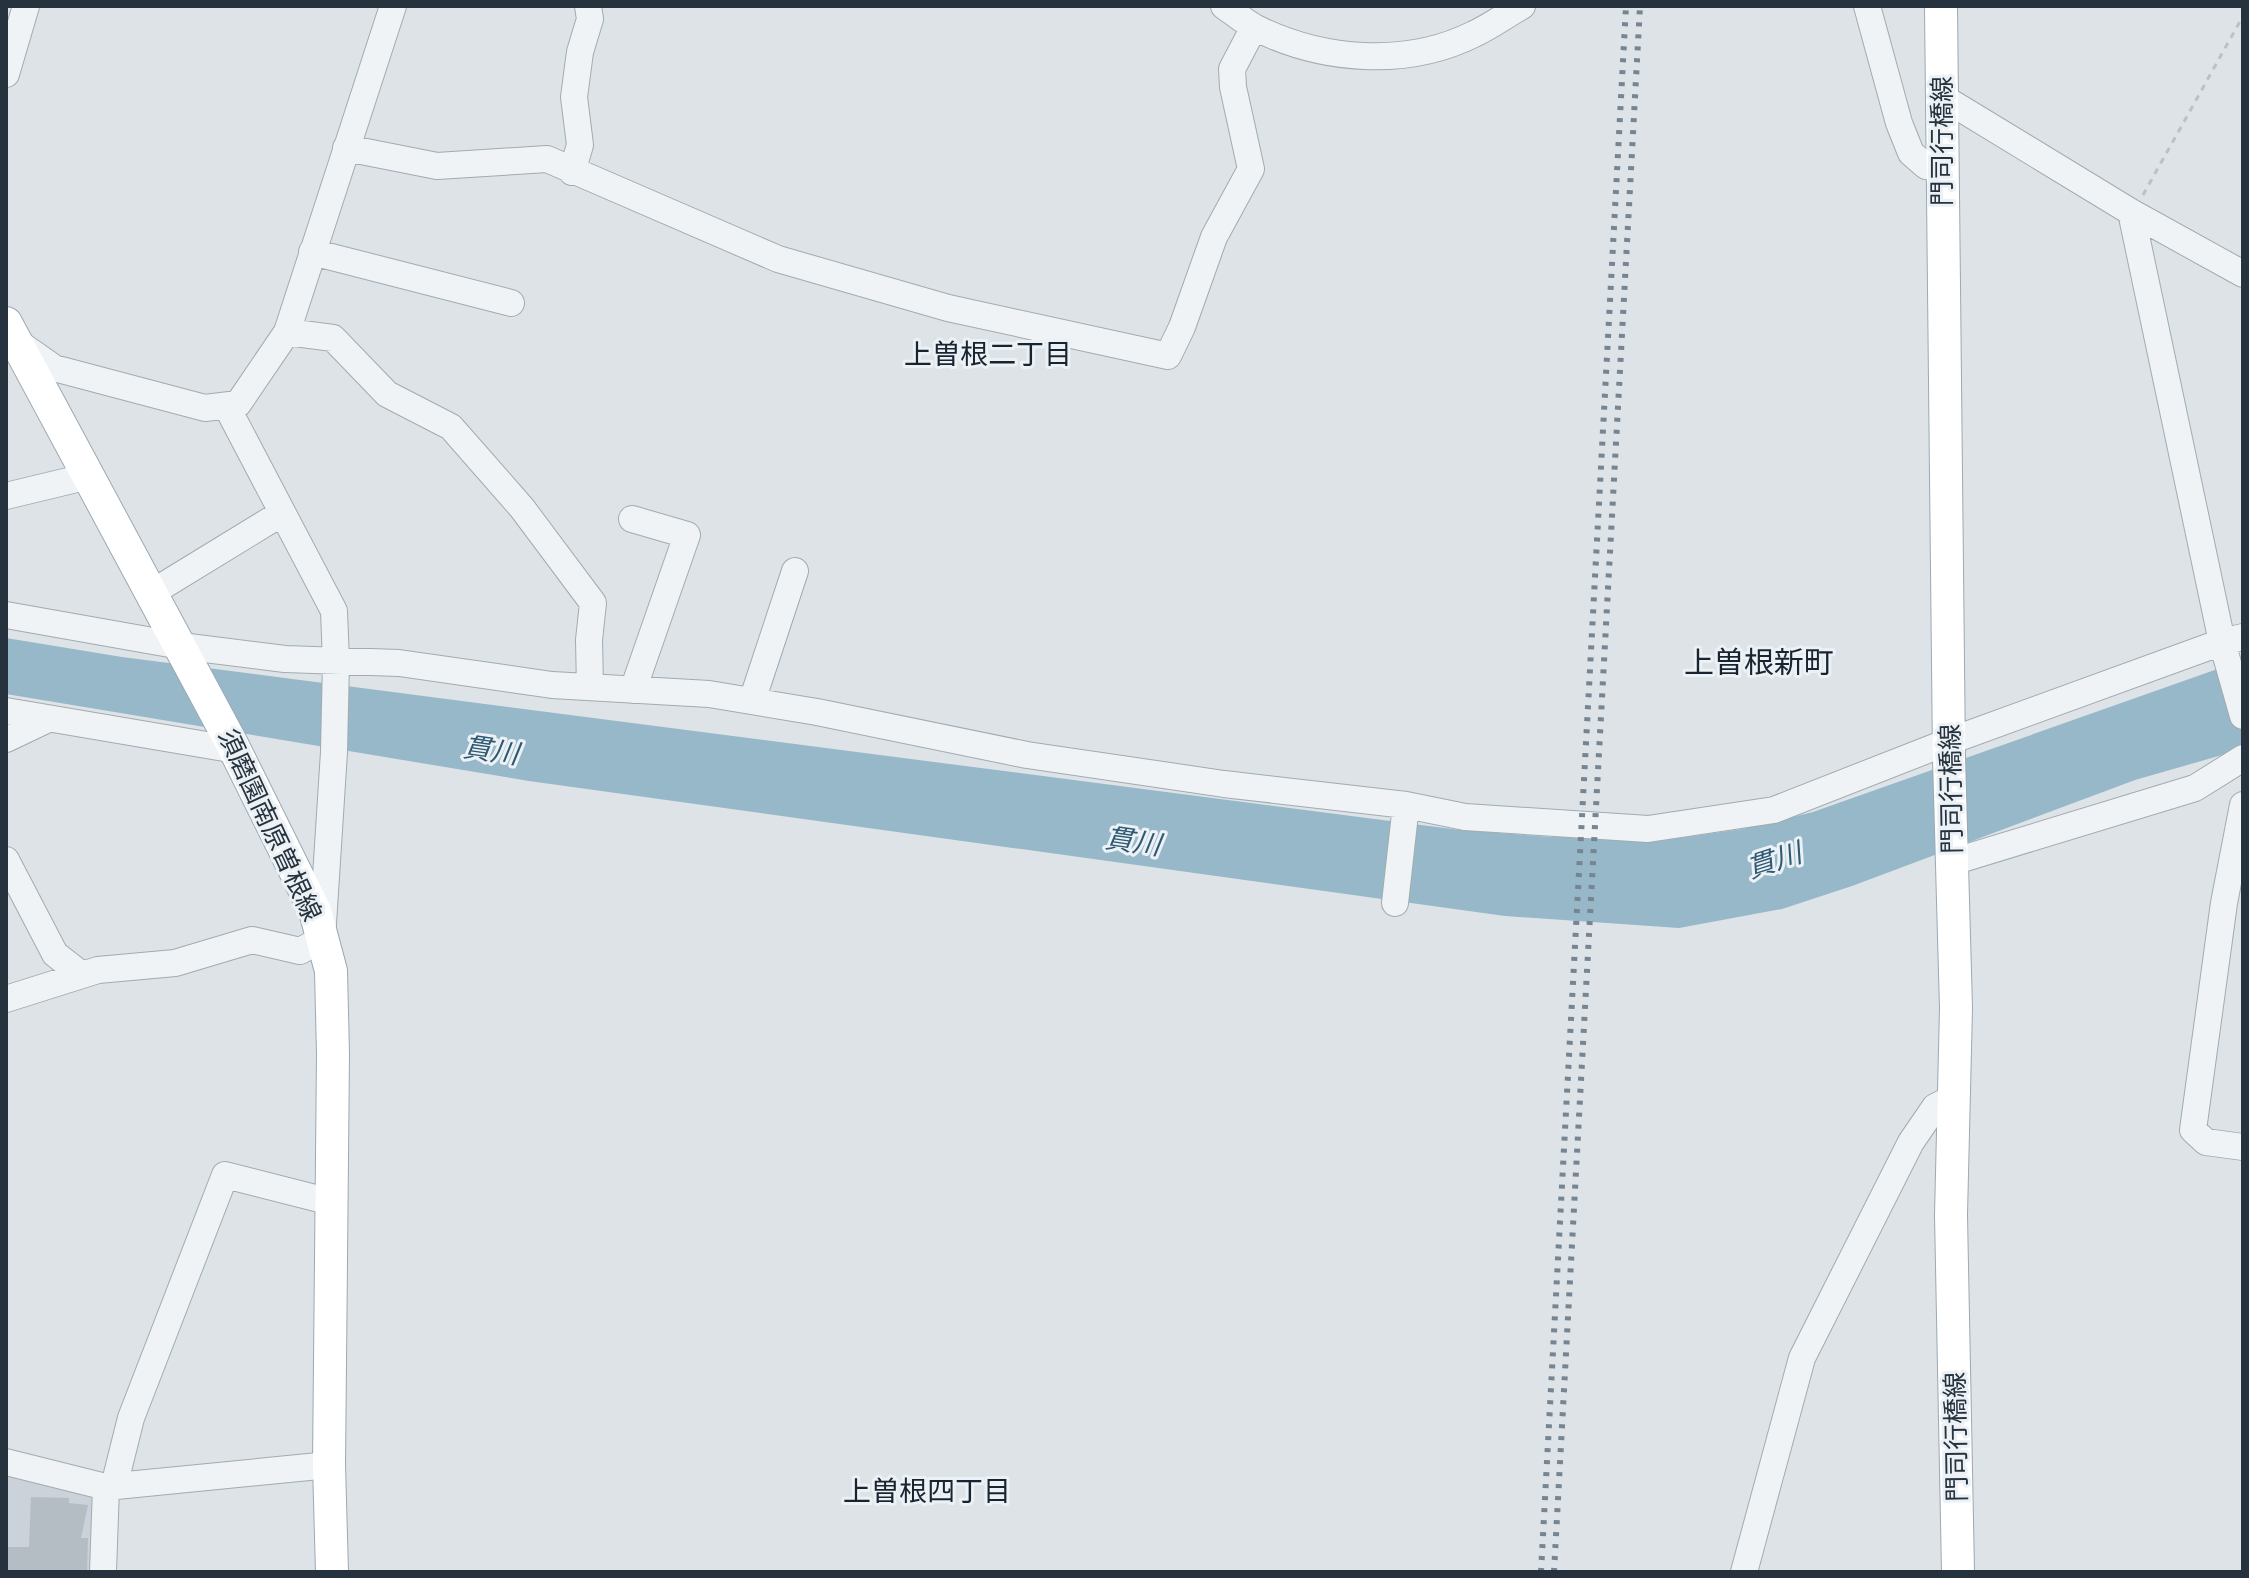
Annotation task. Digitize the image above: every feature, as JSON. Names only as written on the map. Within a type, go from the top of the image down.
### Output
[{"type":"main road","name":"門司行橋線","points":[[1941,6],[1956,1008],[1951,1215],[1958,1572]]},
{"type":"main road","name":"須磨園南原曽根線","points":[[9,334],[153,592],[233,745],[315,911],[331,971],[329,1465],[332,1572]]},
{"type":"street","points":[[6,74],[26,6]]},
{"type":"street","points":[[9,334],[54,368],[205,408],[238,404],[287,332],[393,6]]},
{"type":"street","points":[[572,172],[580,145],[574,97],[580,52],[590,19],[588,6]]},
{"type":"street","points":[[1224,6],[1254,27],[1318,50],[1376,58],[1420,53],[1472,35],[1522,6]]},
{"type":"street","points":[[1867,6],[1899,123],[1911,153],[1926,166],[1942,168]]},
{"type":"street","points":[[346,148],[437,166],[547,159],[778,259],[948,308],[1168,356],[1182,327],[1214,237],[1251,169],[1232,69],[1254,27]]},
{"type":"street","points":[[1942,97],[2131,212],[2243,274]]},
{"type":"street","points":[[2131,212],[2230,645],[2243,716]]},
{"type":"street","points":[[312,252],[511,303]]},
{"type":"street","points":[[287,332],[333,338],[387,394],[451,427],[522,508],[593,603],[589,640],[590,687]]},
{"type":"street","points":[[6,999],[98,970],[175,963],[252,940],[300,951],[322,939],[334,752],[334,611],[227,407]]},
{"type":"street","points":[[6,496],[89,476]]},
{"type":"street","points":[[153,592],[282,513]]},
{"type":"street","points":[[632,519],[687,535],[633,690]]},
{"type":"street","points":[[752,701],[795,571]]},
{"type":"street","points":[[6,615],[183,650],[336,667],[399,663],[552,685],[709,694],[1027,755],[1237,786],[1465,817],[1648,829],[1774,810],[1950,749],[2230,645]]},
{"type":"street","points":[[6,711],[233,745]]},
{"type":"street","points":[[6,739],[48,719]]},
{"type":"street","points":[[1952,856],[2195,788],[2243,758]]},
{"type":"street","points":[[2243,805],[2234,905],[2193,1130],[2206,1142],[2243,1147]]},
{"type":"street","points":[[1395,903],[1406,810]]},
{"type":"street","points":[[6,860],[55,954],[82,975]]},
{"type":"street","points":[[1744,1572],[1802,1358],[1911,1142],[1935,1107],[1953,1098]]},
{"type":"street","points":[[103,1572],[110,1487],[131,1418],[225,1175],[331,1202]]},
{"type":"street","points":[[6,1462],[110,1487],[329,1465]]},
{"type":"path","points":[[2131,212],[2243,16]]},
{"type":"shaded area","points":[[6,1472],[100,1496],[97,1572],[6,1572]]},
{"type":"water","name":"貫川","points":[[6,638],[122,657],[1460,830],[1551,837],[1680,838],[1742,829],[1813,812],[2243,660],[2243,749],[2135,780],[1852,886],[1782,909],[1679,928],[1505,916],[529,781],[6,694]]},
{"type":"building","points":[[31,1497],[69,1498],[69,1503],[88,1505],[81,1538],[88,1538],[87,1572],[6,1572],[6,1547],[29,1547]]},
{"type":"railway","points":[[1541,1572],[1626,6]]},
{"type":"railway","points":[[1554,1572],[1640,6]]},
{"type":"district","name":"上曽根二丁目","points":[[988,354]]},
{"type":"district","name":"上曽根新町","points":[[1759,663]]},
{"type":"district","name":"上曽根四丁目","points":[[927,1491]]}]
